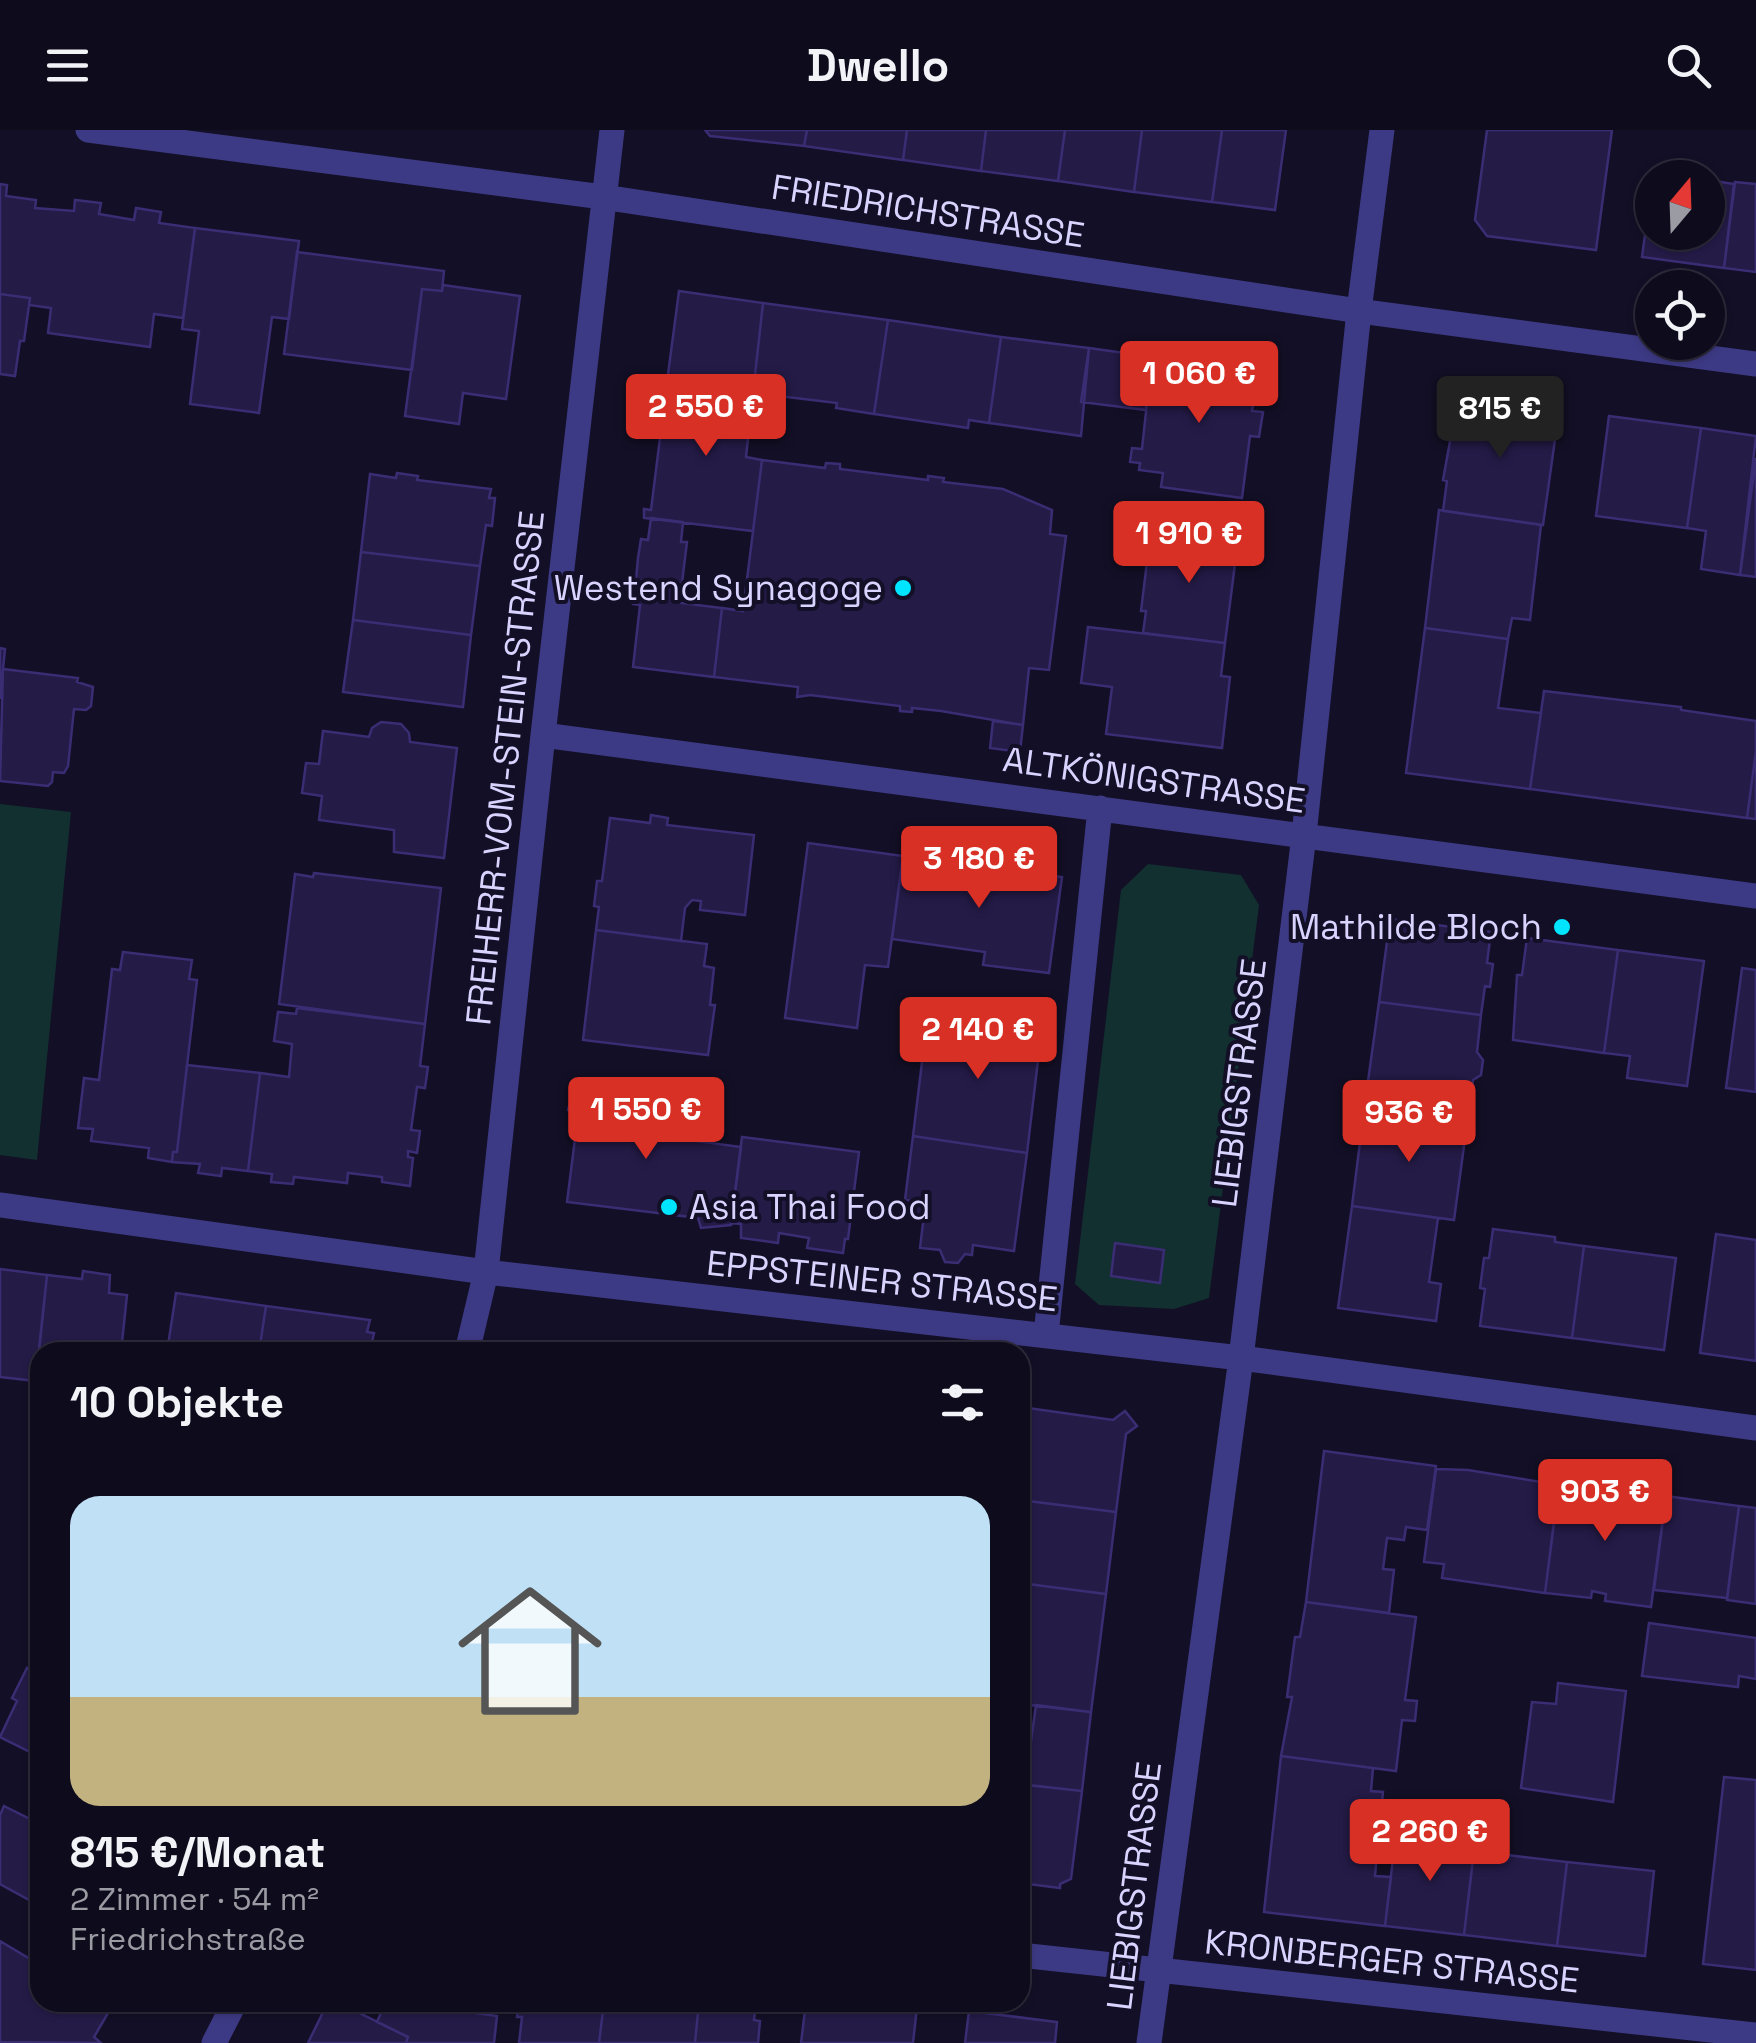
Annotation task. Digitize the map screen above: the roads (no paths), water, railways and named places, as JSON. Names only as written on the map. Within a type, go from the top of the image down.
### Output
[{"type":"street","name":"FRIEDRICHSTRASSE","points":[[88,130],[603,198],[1359,311],[1756,364]]},
{"type":"street","name":"FREIHERR-VOM-STEIN-STRASSE","points":[[469,1342],[486,1272],[612,130]]},
{"type":"street","name":"LIEBIGSTRASSE","points":[[1149,2043],[1241,1358],[1382,130]]},
{"type":"street","name":"ALTKÖNIGSTRASSE","points":[[543,735],[1756,896]]},
{"type":"street","points":[[1046,1335],[1100,808]]},
{"type":"street","name":"EPPSTEINER STRASSE","points":[[0,1205],[486,1272],[1241,1358],[1756,1428]]},
{"type":"street","name":"KRONBERGER STRASSE","points":[[1030,1956],[1756,2035]]},
{"type":"street","points":[[214,2043],[230,2012]]},
{"type":"place","name":"Westend Synagoge","points":[[903,588]]},
{"type":"place","name":"Mathilde Bloch","points":[[1562,927]]},
{"type":"place","name":"Asia Thai Food","points":[[669,1207]]}]
